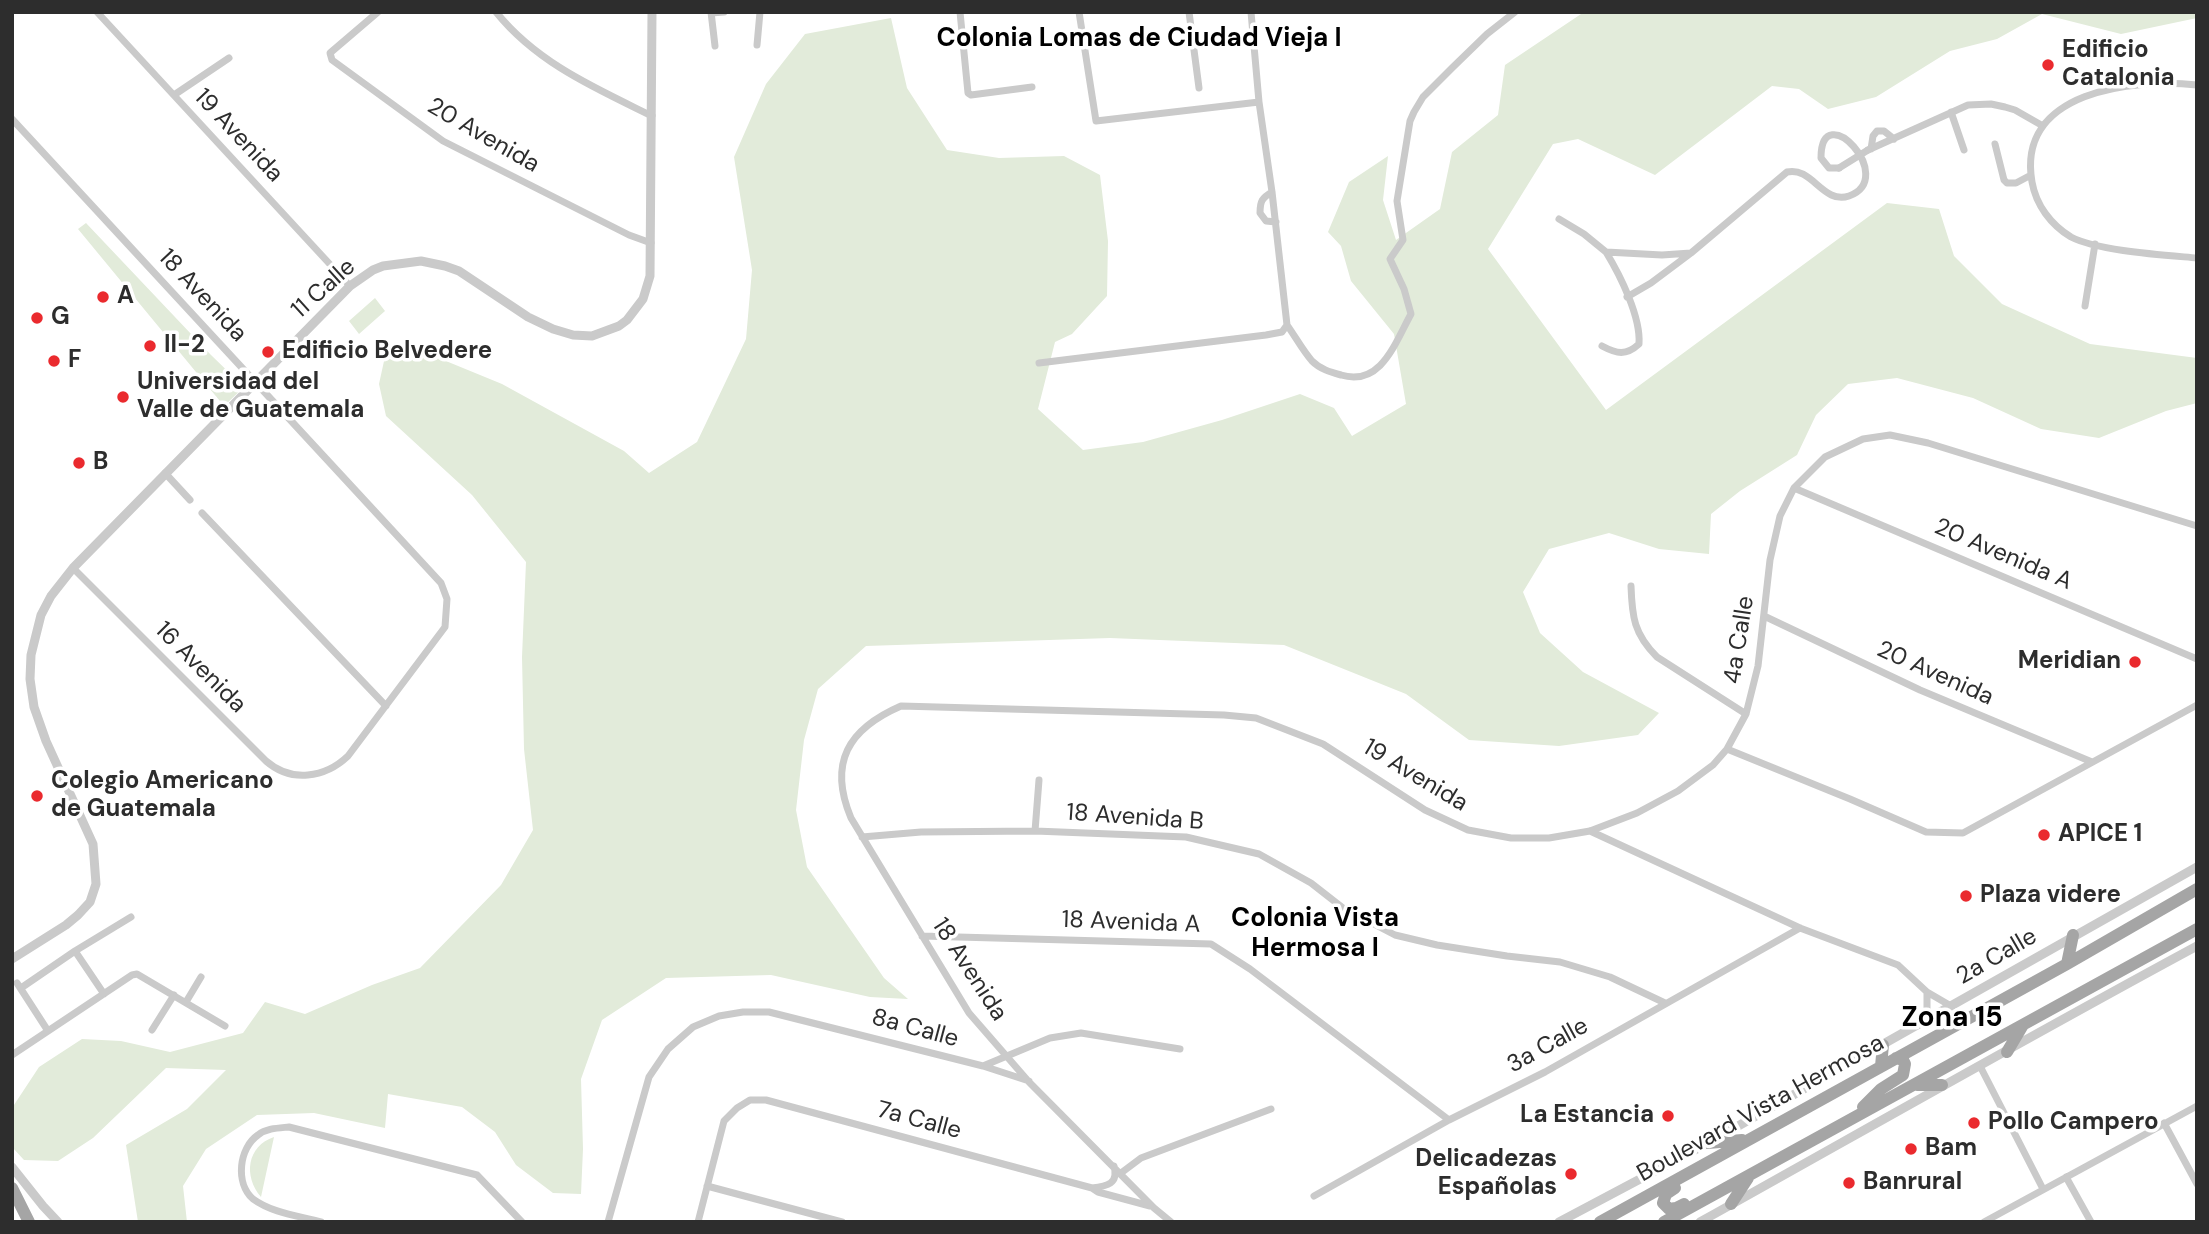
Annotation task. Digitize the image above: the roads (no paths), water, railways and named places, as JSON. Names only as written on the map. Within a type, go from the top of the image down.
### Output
[{"type":"main road","name":"Boulevard Vista Hermosa","points":[[1600,1222],[2067,964],[2197,889]]},
{"type":"main road","name":"Boulevard Vista Hermosa","points":[[1664,1222],[2196,929]]},
{"type":"main road","points":[[2067,964],[2073,935]]},
{"type":"main road","points":[[2007,1052],[2024,1024]]},
{"type":"main road","points":[[1881,1066],[1883,1045]]},
{"type":"main road","points":[[1856,1115],[1869,1100],[1903,1075],[1905,1064],[1903,1060],[1896,1058]]},
{"type":"main road","points":[[1913,1085],[1942,1085]]},
{"type":"main road","points":[[1708,1143],[1746,1139]]},
{"type":"main road","points":[[1706,1199],[1692,1199],[1672,1209],[1666,1207],[1663,1201],[1668,1193],[1708,1170],[1717,1157]]},
{"type":"main road","points":[[1731,1204],[1747,1178],[1754,1172]]},
{"type":"main road","points":[[12,1188],[29,1222]]},
{"type":"street","name":"19 Avenida","points":[[97,12],[350,286]]},
{"type":"street","name":"20 Avenida","points":[[378,12],[330,52],[332,60],[443,141],[629,235],[651,243]]},
{"type":"street","points":[[496,12],[509,28],[560,70],[652,116]]},
{"type":"street","name":"11 Calle","points":[[12,959],[78,915],[90,902],[96,884],[93,844],[58,770],[34,707],[30,679],[31,655],[41,615],[51,596],[73,568],[350,286],[373,270],[421,261],[458,271],[528,317],[573,335],[592,336],[619,326],[634,313],[643,299],[650,276],[652,12]]},
{"type":"street","points":[[715,46],[711,13],[724,12]]},
{"type":"street","points":[[757,45],[760,12]]},
{"type":"street","points":[[960,12],[968,93],[971,95],[1032,87]]},
{"type":"street","points":[[1079,12],[1096,121],[1259,102]]},
{"type":"street","points":[[1189,12],[1199,88]]},
{"type":"street","points":[[1251,12],[1259,102],[1287,325],[1311,360],[1324,370],[1345,377],[1365,377],[1371,374],[1386,359],[1411,314],[1404,289],[1390,259],[1403,240],[1397,201],[1410,121],[1423,97],[1487,34],[1515,12]]},
{"type":"street","points":[[174,95],[229,58]]},
{"type":"street","points":[[2197,85],[2149,84],[2087,94],[2057,111],[2043,127],[2033,150],[2031,175],[2037,200],[2051,222],[2072,237],[2095,244],[2197,258]]},
{"type":"street","points":[[1628,297],[1691,253],[1787,172],[1804,174],[1828,194],[1835,196],[1848,196],[1857,191],[1866,177],[1865,164],[1850,141],[1832,135],[1824,143],[1821,158],[1829,168],[1839,168],[1869,150],[1968,105],[1992,104],[2015,110],[2043,127]]},
{"type":"street","points":[[1951,112],[1964,150]]},
{"type":"street","name":"18 Avenida","points":[[12,119],[442,583],[447,599],[445,627],[386,706]]},
{"type":"street","points":[[1869,150],[1872,136],[1877,131],[1884,131],[1895,139]]},
{"type":"street","points":[[1995,144],[2007,183],[2016,183],[2031,175]]},
{"type":"street","points":[[1272,192],[1260,202],[1260,213],[1266,220],[1276,222]]},
{"type":"street","points":[[1559,219],[1606,252],[1628,297],[1640,333],[1639,344],[1625,354],[1602,346]]},
{"type":"street","points":[[2085,306],[2095,244]]},
{"type":"street","points":[[1606,252],[1662,255],[1691,253]]},
{"type":"street","points":[[1039,363],[1266,335],[1282,332],[1287,325]]},
{"type":"street","name":"4a Calle","points":[[1590,831],[1637,813],[1678,791],[1713,765],[1727,749],[1746,714],[1758,666],[1770,560],[1780,516],[1794,488],[1825,457],[1863,439],[1891,435],[1928,443],[2197,526]]},
{"type":"street","points":[[165,474],[190,500]]},
{"type":"street","name":"20 Avenida A","points":[[1794,488],[2197,659]]},
{"type":"street","points":[[202,513],[386,706]]},
{"type":"street","name":"16 Avenida","points":[[73,568],[272,767],[292,775],[310,775],[330,770],[341,763],[386,706]]},
{"type":"street","points":[[1631,586],[1635,625],[1647,647],[1657,657],[1746,714]]},
{"type":"street","name":"20 Avenida","points":[[1764,616],[1920,691],[2092,762]]},
{"type":"street","points":[[1727,749],[1926,832],[1963,833],[2197,705]]},
{"type":"street","name":"19 Avenida","points":[[859,732],[879,716],[901,706],[1255,718],[1323,744],[1425,810],[1468,830],[1511,838],[1549,838],[1590,831]]},
{"type":"street","name":"18 Avenida","points":[[859,732],[842,765],[844,801],[862,837],[968,1013],[1029,1082],[1171,1222]]},
{"type":"street","points":[[1035,831],[1038,780]]},
{"type":"street","name":"18 Avenida B","points":[[862,837],[921,832],[1035,831],[1186,837],[1259,854],[1311,883],[1343,908],[1395,935],[1437,945],[1560,962],[1610,977],[1665,1003]]},
{"type":"street","points":[[1590,831],[1800,928],[1898,965],[1927,992],[1951,1006]]},
{"type":"street","name":"2a Calle","points":[[1559,1222],[1708,1143],[2197,867]]},
{"type":"street","points":[[48,1031],[19,986],[131,917]]},
{"type":"street","name":"3a Calle","points":[[1314,1196],[1449,1120],[1545,1072],[1800,928]]},
{"type":"street","name":"18 Avenida A","points":[[922,936],[1211,944],[1250,969],[1449,1120]]},
{"type":"street","points":[[1700,1222],[1942,1085],[2007,1052],[2197,946]]},
{"type":"street","points":[[75,951],[104,994]]},
{"type":"street","points":[[12,1055],[137,974],[225,1026]]},
{"type":"street","points":[[186,1002],[201,977]]},
{"type":"street","points":[[1927,992],[1927,1020]]},
{"type":"street","points":[[152,1030],[174,995]]},
{"type":"street","name":"8a Calle","points":[[608,1222],[649,1077],[668,1048],[693,1027],[719,1016],[769,1012],[983,1066],[1051,1038],[1081,1033],[1180,1049]]},
{"type":"street","points":[[983,1066],[1029,1082]]},
{"type":"street","points":[[1980,1066],[2043,1189]]},
{"type":"street","name":"7a Calle","points":[[708,1186],[724,1121],[750,1100],[766,1100],[1092,1188],[1154,1208]]},
{"type":"street","points":[[1984,1222],[2197,1106]]},
{"type":"street","points":[[1121,1173],[1141,1158],[1271,1109]]},
{"type":"street","points":[[2164,1123],[2197,1184]]},
{"type":"street","points":[[321,1222],[269,1208],[250,1196],[242,1178],[244,1155],[248,1145],[258,1135],[289,1127],[477,1175],[522,1222]]},
{"type":"street","points":[[1092,1188],[1113,1182],[1116,1173],[1114,1165]]},
{"type":"street","points":[[12,1167],[58,1222]]},
{"type":"street","points":[[2066,1177],[2091,1222]]},
{"type":"street","points":[[698,1222],[708,1186],[842,1222]]},
{"type":"place","name":"Edificio Catalonia","points":[[2048,65]]},
{"type":"place","name":"A","points":[[103,297]]},
{"type":"place","name":"G","points":[[37,318]]},
{"type":"place","name":"II-2","points":[[150,346]]},
{"type":"place","name":"Edificio Belvedere","points":[[268,352]]},
{"type":"place","name":"F","points":[[54,361]]},
{"type":"place","name":"Universidad del Valle de Guatemala","points":[[123,397]]},
{"type":"place","name":"B","points":[[79,463]]},
{"type":"place","name":"Meridian","points":[[2135,662]]},
{"type":"place","name":"Colegio Americano de Guatemala","points":[[37,796]]},
{"type":"place","name":"APICE 1","points":[[2044,835]]},
{"type":"place","name":"Plaza videre","points":[[1966,896]]},
{"type":"place","name":"La Estancia","points":[[1668,1116]]},
{"type":"place","name":"Pollo Campero","points":[[1974,1123]]},
{"type":"place","name":"Bam","points":[[1911,1149]]},
{"type":"place","name":"Delicadezas Españolas","points":[[1571,1174]]},
{"type":"place","name":"Banrural","points":[[1849,1183]]},
{"type":"district","name":"Colonia Lomas de Ciudad Vieja I","points":[[1139,39]]},
{"type":"district","name":"Colonia Vista Hermosa I","points":[[1315,934]]},
{"type":"district","name":"Zona 15","points":[[1952,1019]]}]
